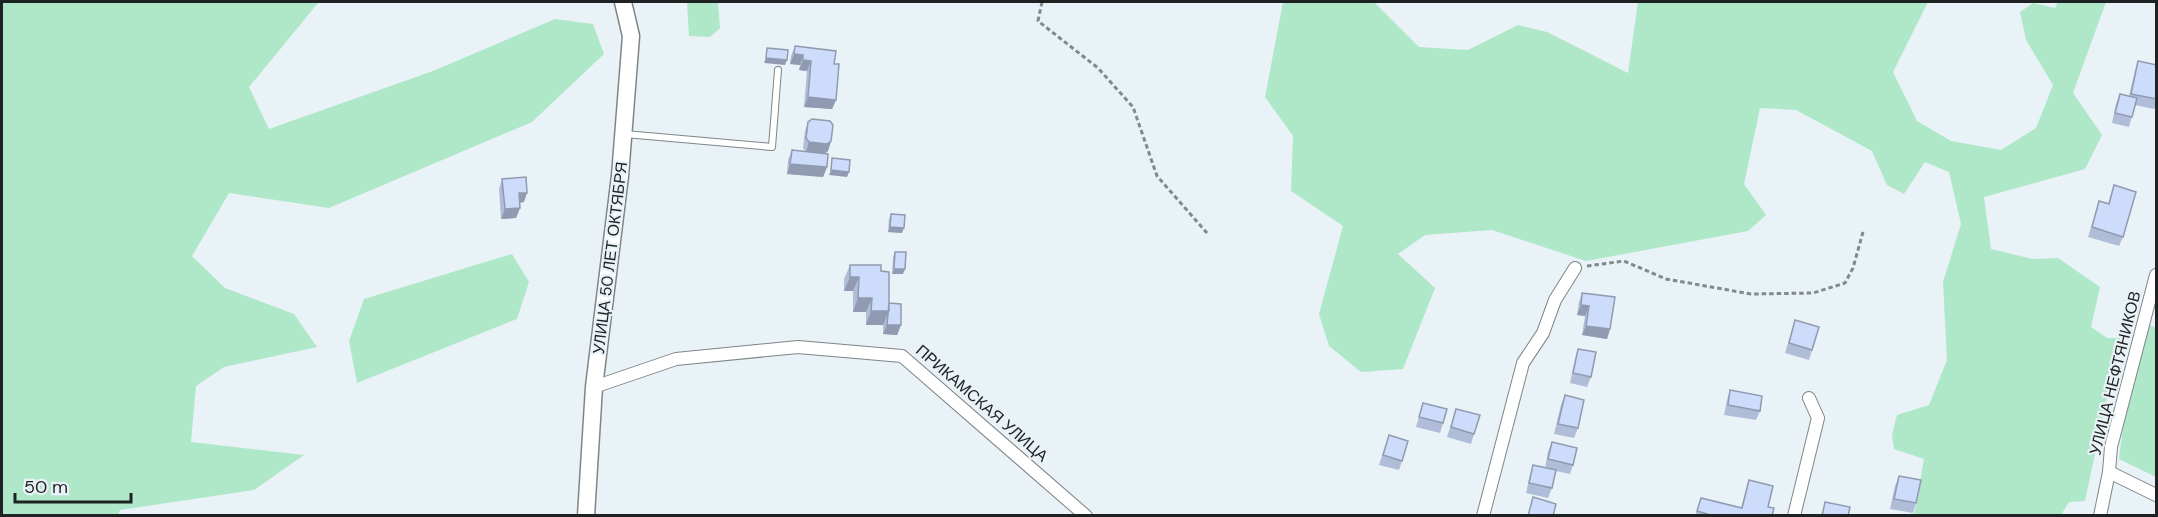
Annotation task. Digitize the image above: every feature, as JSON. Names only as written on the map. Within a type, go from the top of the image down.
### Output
[{"type":"main road","name":"УЛИЦА 50 ЛЕТ ОКТЯБРЯ","points":[[586,516],[594,387],[624,134],[631,36],[623,2]]},
{"type":"street","points":[[1483,516],[1523,363],[1543,333],[1555,300],[1575,268]]},
{"type":"street","name":"УЛИЦА НЕФТЯНИКОВ","points":[[2100,516],[2109,472],[2111,447],[2157,275]]},
{"type":"street","points":[[2144,318],[2157,323]]},
{"type":"street","name":"ПРИКАМСКАЯ УЛИЦА","points":[[594,387],[676,359],[798,348],[902,356],[1086,516]]},
{"type":"street","points":[[1794,516],[1818,418],[1809,398]]},
{"type":"street","points":[[2109,472],[2157,495]]},
{"type":"lane","points":[[624,134],[772,147],[778,70]]},
{"type":"path","points":[[1042,2],[1038,21],[1098,68],[1132,107],[1157,176],[1207,233]]},
{"type":"path","points":[[1575,268],[1624,261],[1666,279],[1751,294],[1813,293],[1845,283],[1853,268],[1863,232]]},
{"type":"green space","points":[[2,2],[316,2],[318,3],[249,87],[269,129],[433,71],[555,19],[593,24],[604,54],[532,122],[329,208],[229,193],[192,256],[225,288],[294,314],[317,347],[224,367],[196,386],[191,442],[304,455],[254,490],[120,510],[118,515],[2,515]]},
{"type":"green space","points":[[687,2],[718,2],[720,28],[710,37],[689,36]]},
{"type":"green space","points":[[1283,2],[1374,2],[1419,47],[1468,50],[1518,25],[1547,32],[1628,73],[1638,2],[1928,2],[1893,72],[1917,121],[1951,141],[2001,150],[2036,128],[2053,85],[2026,40],[2020,12],[2033,3],[2055,8],[2058,2],[2106,2],[2073,93],[2102,135],[2085,169],[1984,197],[1991,249],[2033,259],[2058,258],[2100,287],[2091,327],[2107,338],[2120,338],[2085,501],[2069,502],[2061,515],[1914,515],[1924,459],[1894,449],[1892,435],[1897,415],[1929,405],[1947,360],[1943,282],[1961,224],[1949,172],[1925,162],[1904,194],[1887,185],[1872,151],[1796,110],[1760,108],[1744,184],[1766,215],[1748,231],[1586,261],[1492,230],[1425,235],[1398,254],[1435,288],[1403,369],[1361,372],[1329,346],[1319,314],[1343,226],[1291,191],[1293,136],[1265,97]]},
{"type":"green space","points":[[512,254],[529,282],[517,319],[357,383],[349,341],[364,299]]},
{"type":"green space","points":[[2150,325],[2156,328],[2156,477],[2119,459],[2125,411]]},
{"type":"building","points":[[795,46],[836,51],[834,64],[839,64],[836,100],[808,97],[811,61],[803,60],[803,55],[794,54]]},
{"type":"building","points":[[767,48],[788,50],[787,60],[766,58]]},
{"type":"building","points":[[2138,61],[2157,65],[2157,99],[2131,94]]},
{"type":"building","points":[[2120,94],[2137,98],[2132,117],[2115,113]]},
{"type":"building","points":[[812,119],[830,121],[833,125],[831,141],[827,144],[809,142],[806,138],[808,122]]},
{"type":"building","points":[[792,150],[828,154],[827,167],[790,164]]},
{"type":"building","points":[[832,158],[850,160],[849,172],[831,170]]},
{"type":"building","points":[[526,177],[527,193],[519,193],[520,208],[505,209],[502,179]]},
{"type":"building","points":[[2114,185],[2136,192],[2123,237],[2092,227],[2099,201],[2109,204]]},
{"type":"building","points":[[891,214],[905,215],[904,228],[890,227]]},
{"type":"building","points":[[895,252],[906,252],[905,269],[894,269]]},
{"type":"building","points":[[850,265],[881,265],[881,271],[889,272],[889,311],[871,311],[872,298],[858,298],[859,277],[850,277]]},
{"type":"building","points":[[1582,293],[1615,297],[1610,329],[1586,326],[1589,306],[1581,305]]},
{"type":"building","points":[[889,303],[901,304],[901,325],[887,325]]},
{"type":"building","points":[[1795,320],[1819,327],[1812,350],[1789,343]]},
{"type":"building","points":[[1578,349],[1596,352],[1591,377],[1573,373]]},
{"type":"building","points":[[1730,390],[1762,396],[1760,411],[1728,405]]},
{"type":"building","points":[[1565,395],[1584,400],[1578,428],[1558,424]]},
{"type":"building","points":[[1423,403],[1447,409],[1443,423],[1419,417]]},
{"type":"building","points":[[1456,409],[1480,415],[1474,434],[1451,427]]},
{"type":"building","points":[[1389,435],[1408,441],[1402,461],[1383,455]]},
{"type":"building","points":[[1552,442],[1577,448],[1573,465],[1548,459]]},
{"type":"building","points":[[1533,465],[1556,470],[1552,488],[1529,483]]},
{"type":"building","points":[[1899,476],[1921,480],[1916,503],[1894,499]]},
{"type":"building","points":[[1749,480],[1773,486],[1768,507],[1774,508],[1772,516],[1714,516],[1697,511],[1701,498],[1742,508]]},
{"type":"building","points":[[1533,497],[1556,504],[1553,516],[1528,516]]},
{"type":"building","points":[[1825,502],[1850,507],[1848,516],[1822,516]]}]
